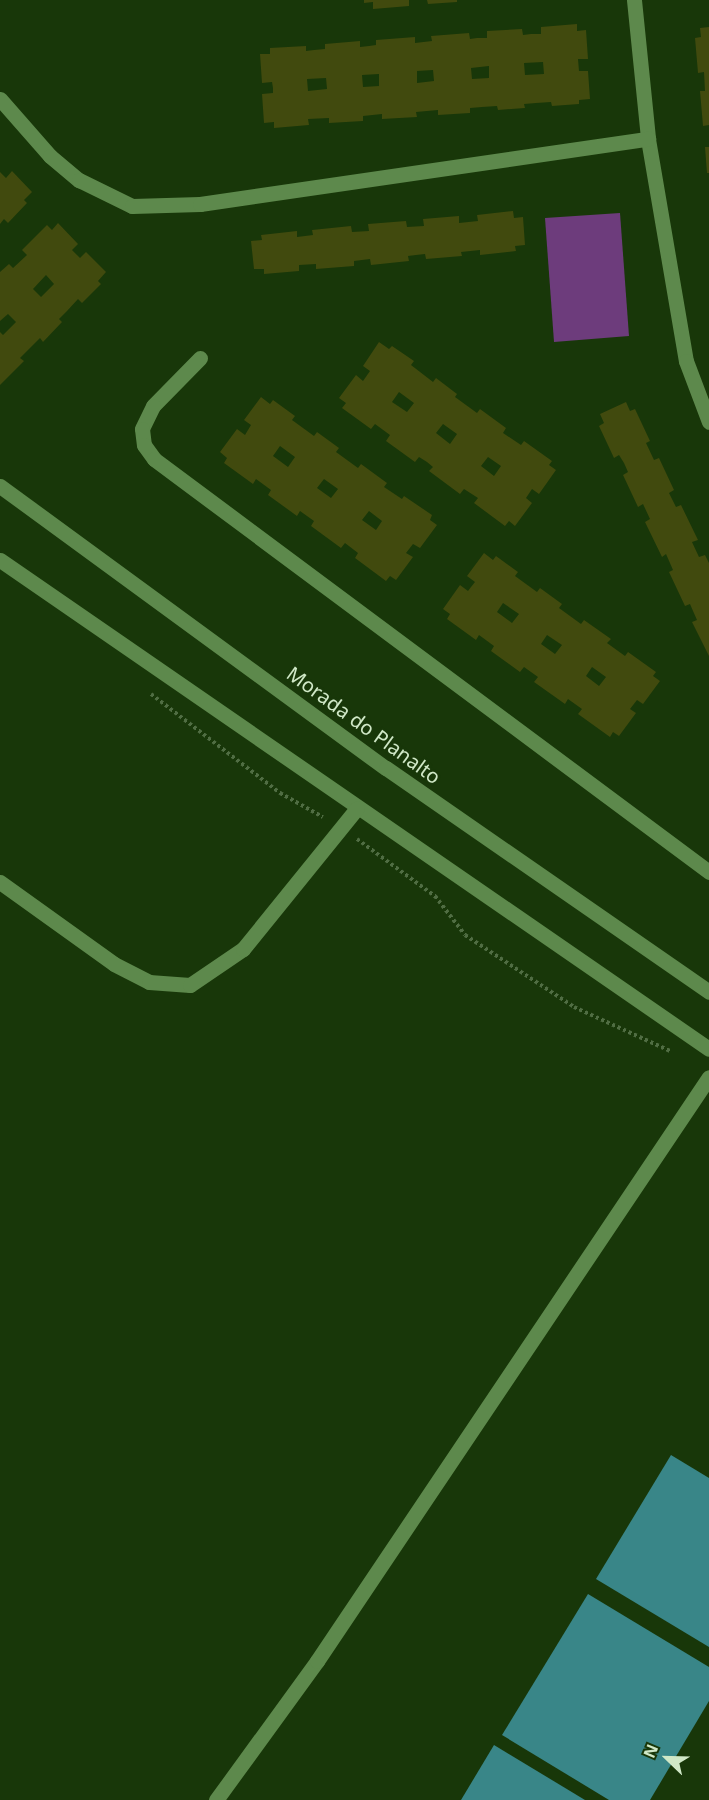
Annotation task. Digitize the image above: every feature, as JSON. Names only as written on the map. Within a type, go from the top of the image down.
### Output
[{"type":"street","points":[[634,0],[648,139],[686,361],[709,422]]},
{"type":"street","points":[[0,99],[50,156],[79,180],[132,206],[200,204],[648,139]]},
{"type":"street","points":[[200,358],[153,406],[142,429],[144,445],[154,459],[709,872]]},
{"type":"street","name":"Morada do Planalto","points":[[0,486],[386,768],[709,992]]},
{"type":"street","points":[[0,560],[709,1049]]},
{"type":"street","points":[[0,882],[114,964],[149,982],[190,985],[243,949],[357,808]]},
{"type":"street","points":[[216,1800],[317,1661],[709,1077]]},
{"type":"shaded area","points":[[620,213],[629,336],[554,342],[545,218]]},
{"type":"water","points":[[671,1455],[709,1478],[709,1647],[596,1579]]},
{"type":"water","points":[[588,1594],[709,1667],[709,1701],[650,1800],[609,1800],[502,1735]]},
{"type":"water","points":[[494,1745],[585,1800],[461,1800]]},
{"type":"building","points":[[364,0],[409,0],[409,6],[373,9],[373,2],[364,3]]},
{"type":"building","points":[[427,0],[457,0],[457,2],[428,4]]},
{"type":"building","points":[[577,24],[577,31],[586,30],[588,59],[578,59],[579,71],[588,71],[590,99],[579,100],[579,104],[552,106],[551,102],[536,103],[524,104],[525,108],[498,110],[497,106],[470,108],[470,113],[438,115],[438,110],[416,112],[417,117],[382,119],[382,114],[363,116],[363,121],[329,123],[329,118],[308,119],[309,125],[274,128],[274,122],[264,123],[262,94],[273,93],[273,88],[272,82],[262,83],[260,54],[270,54],[270,48],[306,46],[306,51],[325,49],[325,44],[360,41],[360,47],[376,45],[376,40],[415,37],[415,43],[432,41],[431,36],[469,33],[470,39],[487,38],[487,31],[522,29],[523,35],[541,34],[541,27]],"holes":[[[543,62],[544,74],[525,75],[524,63]],[[489,66],[489,78],[472,79],[471,68]],[[433,70],[434,81],[417,83],[417,71]],[[379,74],[379,86],[363,87],[362,75]],[[326,78],[327,89],[308,91],[307,79]]]},
{"type":"building","points":[[709,27],[709,125],[703,126],[700,91],[705,91],[704,72],[698,73],[695,38],[701,37],[700,28]]},
{"type":"building","points":[[705,147],[709,147],[709,173],[707,173]]},
{"type":"building","points":[[12,171],[32,192],[24,200],[27,203],[8,223],[4,219],[0,224],[0,172],[6,178]]},
{"type":"building","points":[[513,211],[514,218],[523,217],[525,245],[515,246],[516,251],[480,255],[480,250],[461,252],[462,256],[426,259],[425,254],[408,256],[409,261],[371,265],[370,259],[354,261],[354,266],[316,269],[316,264],[299,265],[299,271],[264,274],[264,269],[254,269],[251,241],[262,240],[261,235],[297,231],[297,237],[313,235],[312,230],[351,226],[352,232],[369,231],[368,224],[406,221],[407,227],[424,226],[423,219],[459,216],[459,223],[478,221],[477,215]]},
{"type":"building","points":[[58,223],[78,244],[72,250],[80,258],[86,252],[106,272],[98,281],[101,284],[82,303],[78,299],[59,319],[62,322],[43,342],[40,338],[20,358],[24,361],[0,385],[0,332],[3,335],[16,322],[8,314],[0,321],[0,272],[9,264],[13,268],[27,255],[22,250],[47,225],[52,230]],"holes":[[[46,275],[54,284],[41,297],[33,289]]]},
{"type":"building","points":[[379,342],[389,349],[392,346],[414,361],[411,365],[433,382],[436,378],[457,394],[455,397],[477,413],[480,409],[506,428],[503,433],[521,445],[524,441],[552,461],[549,465],[556,470],[539,494],[532,489],[526,498],[532,503],[515,526],[509,521],[505,526],[474,503],[478,498],[464,489],[460,494],[429,471],[433,467],[427,462],[419,457],[415,462],[386,441],[390,435],[375,424],[371,429],[342,408],[346,403],[339,398],[356,375],[363,381],[370,371],[363,366]],"holes":[[[399,392],[414,403],[407,412],[392,402]],[[443,424],[457,434],[450,444],[436,433]],[[488,457],[501,466],[494,476],[481,466]]]},
{"type":"building","points":[[261,397],[270,404],[273,400],[295,416],[292,420],[314,436],[317,432],[339,448],[336,452],[358,468],[361,464],[387,483],[384,487],[402,499],[404,496],[432,515],[430,520],[437,525],[420,548],[413,544],[406,553],[413,557],[396,580],[390,576],[386,581],[355,558],[358,553],[345,543],[341,548],[311,526],[314,521],[300,511],[297,516],[268,495],[271,490],[256,479],[253,484],[224,463],[227,458],[220,452],[237,429],[245,435],[251,425],[244,420]],"holes":[[[280,446],[295,457],[288,467],[273,456]],[[324,479],[338,489],[331,498],[317,488]],[[369,511],[382,521],[376,530],[362,520]]]},
{"type":"building","points":[[626,402],[630,411],[635,409],[650,441],[646,443],[654,460],[659,458],[674,490],[669,493],[676,507],[681,505],[698,540],[692,542],[699,557],[705,555],[709,563],[709,656],[692,622],[697,620],[690,604],[685,606],[669,572],[673,570],[666,554],[662,557],[645,522],[650,519],[643,504],[638,507],[623,475],[628,472],[624,463],[619,455],[614,458],[599,426],[604,423],[600,414]]},
{"type":"building","points":[[484,553],[493,560],[496,556],[518,572],[515,576],[537,592],[540,588],[562,604],[559,608],[581,624],[584,620],[611,639],[607,643],[625,656],[628,652],[656,672],[653,676],[660,681],[643,704],[637,700],[630,709],[636,713],[619,736],[613,732],[610,737],[578,714],[582,709],[568,699],[565,704],[534,682],[538,677],[524,667],[520,672],[491,651],[494,646],[479,635],[476,640],[447,619],[450,614],[443,609],[460,585],[468,591],[475,582],[467,576]],"holes":[[[503,603],[519,614],[512,623],[497,612]],[[547,635],[562,645],[555,654],[541,644]],[[592,667],[606,677],[599,686],[586,676]]]}]
